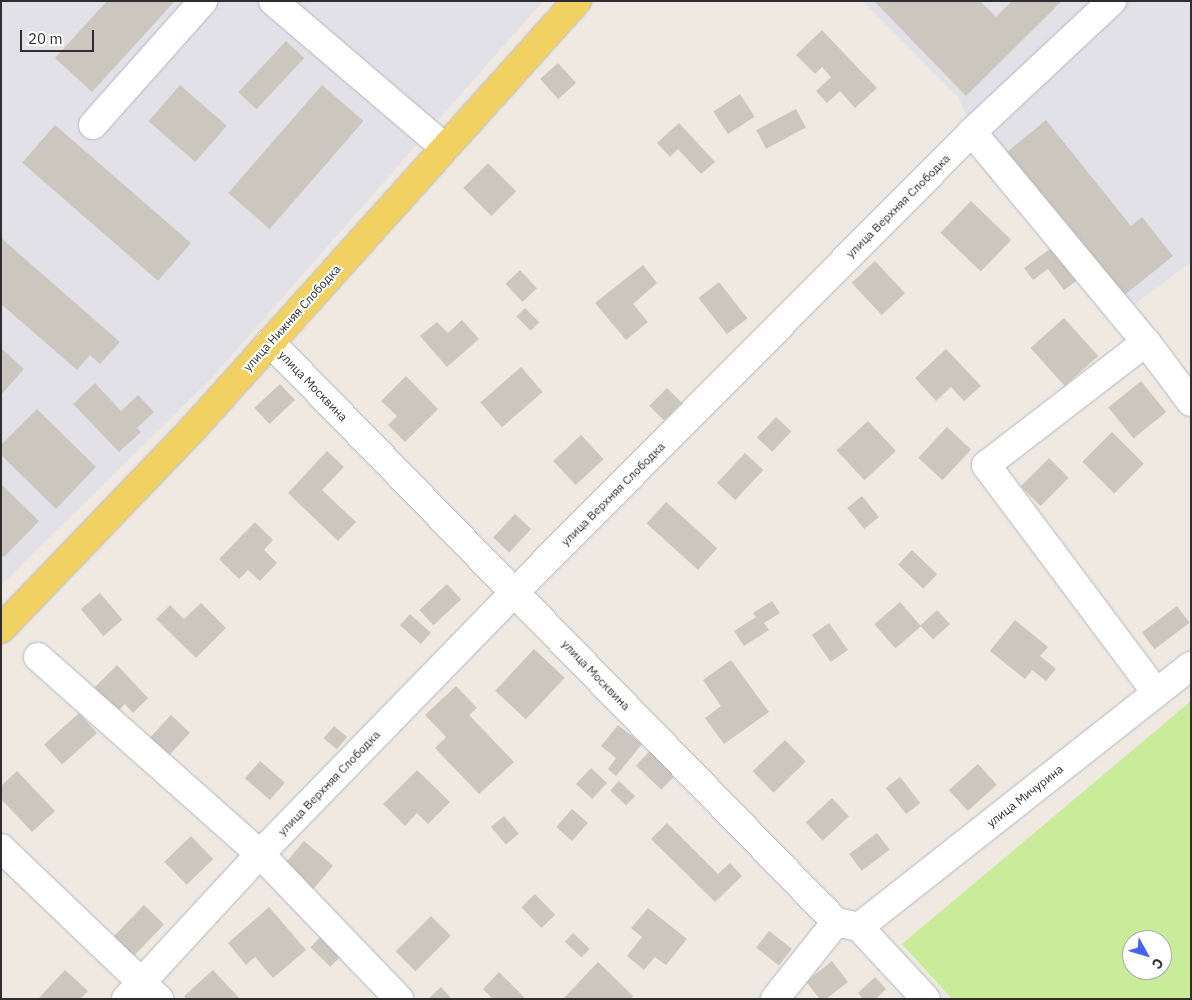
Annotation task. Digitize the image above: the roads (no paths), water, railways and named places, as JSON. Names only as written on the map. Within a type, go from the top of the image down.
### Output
[{"type":"main road","name":"улица Нижняя Слободка","points":[[1,629],[184,438],[577,1]]},
{"type":"street","points":[[93,125],[203,1]]},
{"type":"street","points":[[273,1],[444,147]]},
{"type":"street","name":"улица Верхняя Слободка","points":[[142,993],[260,854],[515,592],[972,132],[1112,1]]},
{"type":"street","points":[[972,132],[1146,342],[1191,402]]},
{"type":"street","name":"улица Москвина","points":[[270,342],[515,592],[847,924],[926,999]]},
{"type":"street","points":[[1146,342],[986,465],[1156,692]]},
{"type":"street","points":[[38,657],[260,854],[399,999]]},
{"type":"street","name":"улица Мичурина","points":[[775,999],[847,924],[1191,666]]},
{"type":"street","points":[[1,848],[142,993]]}]
